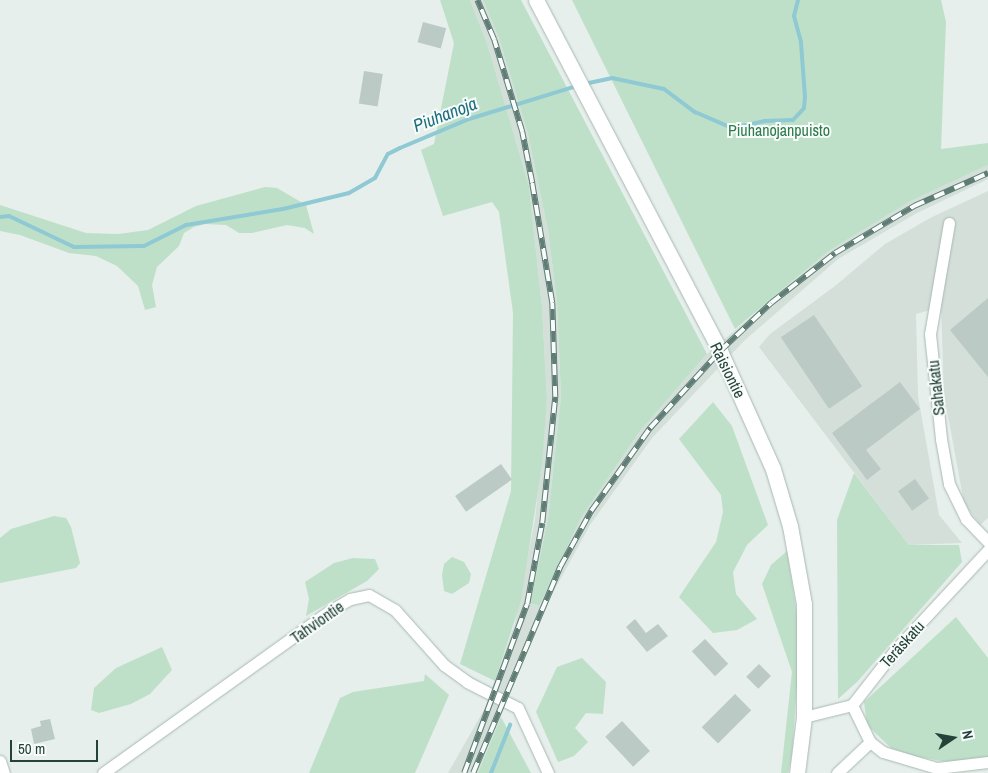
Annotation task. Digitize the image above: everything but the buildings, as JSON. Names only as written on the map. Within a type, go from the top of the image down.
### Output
[{"type":"main road","name":"Raisiontie","points":[[536,0],[720,351],[773,469],[790,526],[804,604],[804,717],[797,773]]},
{"type":"street","name":"Sahakatu","points":[[949,223],[930,334],[941,439],[949,484],[966,518],[988,542]]},
{"type":"street","name":"Teräskatu","points":[[852,705],[895,650],[988,550]]},
{"type":"street","name":"Tahviontie","points":[[103,773],[336,606],[368,595],[395,610],[444,665],[467,682],[518,708],[548,773]]},
{"type":"street","points":[[804,717],[852,705],[870,742],[897,758],[937,768],[988,762]]},
{"type":"street","points":[[837,773],[870,742]]},
{"type":"street","points":[[0,761],[4,773]]},
{"type":"shaded area","points":[[470,0],[483,0],[499,38],[528,134],[548,231],[557,302],[561,396],[548,519],[530,603],[538,606],[581,518],[640,431],[707,354],[830,250],[911,201],[988,165],[988,179],[917,213],[838,259],[744,341],[652,438],[590,525],[544,609],[478,773],[448,773],[485,708],[515,623],[535,519],[547,399],[542,307],[529,186],[487,43]]},
{"type":"shaded area","points":[[988,191],[988,518],[980,525],[964,503],[944,394],[941,307],[916,314],[918,396],[939,515],[962,543],[909,545],[759,347],[770,334],[835,286],[885,244],[930,218]]},
{"type":"green space","points":[[440,0],[470,0],[487,43],[529,186],[542,307],[547,399],[542,465],[521,601],[495,681],[460,664],[511,491],[513,313],[499,212],[492,202],[443,216],[421,150],[434,144],[454,43]]},
{"type":"green space","points":[[483,0],[521,0],[707,354],[640,431],[581,518],[539,606],[530,603],[548,519],[561,396],[557,302],[548,231],[528,134],[499,38]]},
{"type":"green space","name":"Piuhanojanpuisto","points":[[572,0],[941,0],[946,22],[941,149],[988,143],[988,165],[911,201],[830,250],[735,329]]},
{"type":"green space","points":[[265,187],[277,188],[306,205],[314,234],[305,228],[287,225],[252,233],[239,233],[226,225],[205,224],[194,227],[184,233],[179,246],[157,267],[152,285],[156,307],[145,310],[138,286],[117,266],[96,256],[69,253],[20,235],[0,231],[0,205],[86,233],[118,234],[148,230],[196,206]]},
{"type":"green space","points":[[713,402],[732,426],[768,525],[747,545],[733,572],[736,594],[757,619],[737,630],[713,633],[679,597],[716,542],[723,512],[721,495],[679,439]]},
{"type":"green space","points":[[854,473],[909,545],[959,545],[962,562],[858,681],[838,699],[837,520]]},
{"type":"green space","points":[[54,516],[66,518],[71,527],[80,563],[76,568],[0,583],[0,538],[11,529]]},
{"type":"green space","points":[[787,551],[797,615],[797,684],[792,754],[788,773],[781,773],[792,672],[762,584],[771,565]]},
{"type":"green space","points":[[452,557],[464,562],[471,574],[469,583],[452,594],[444,591],[442,575],[444,564]]},
{"type":"green space","points":[[353,558],[375,559],[379,569],[367,581],[306,616],[309,599],[305,582],[334,563]]},
{"type":"green space","points":[[956,617],[988,658],[988,757],[953,763],[913,756],[891,748],[867,725],[864,702]]},
{"type":"green space","points":[[162,647],[172,670],[150,694],[131,704],[99,713],[91,710],[94,688],[116,668]]},
{"type":"green space","points":[[582,658],[606,682],[603,714],[586,713],[575,728],[588,742],[574,756],[558,762],[536,712],[557,667]]},
{"type":"green space","points":[[425,674],[449,695],[415,773],[309,773],[340,698],[353,692],[424,681]]},
{"type":"green space","points":[[501,717],[531,773],[478,773]]},
{"type":"waterway","name":"Piuhanoja","points":[[584,84],[612,78],[664,89],[695,112],[732,128],[764,121],[793,120],[804,108],[805,97],[801,42],[794,16],[798,0]]},
{"type":"waterway","name":"Piuhanoja","points":[[0,217],[9,216],[74,247],[144,246],[186,225],[283,209],[349,193],[375,178],[388,154],[400,148],[469,119],[577,86]]},
{"type":"waterway","points":[[491,773],[510,725]]},
{"type":"railway","points":[[464,773],[527,604],[542,523],[555,397],[552,303],[522,132],[494,40],[477,0]]},
{"type":"railway","points":[[473,773],[560,567],[591,511],[650,428],[720,351],[771,303],[835,253],[914,206],[988,173]]}]
